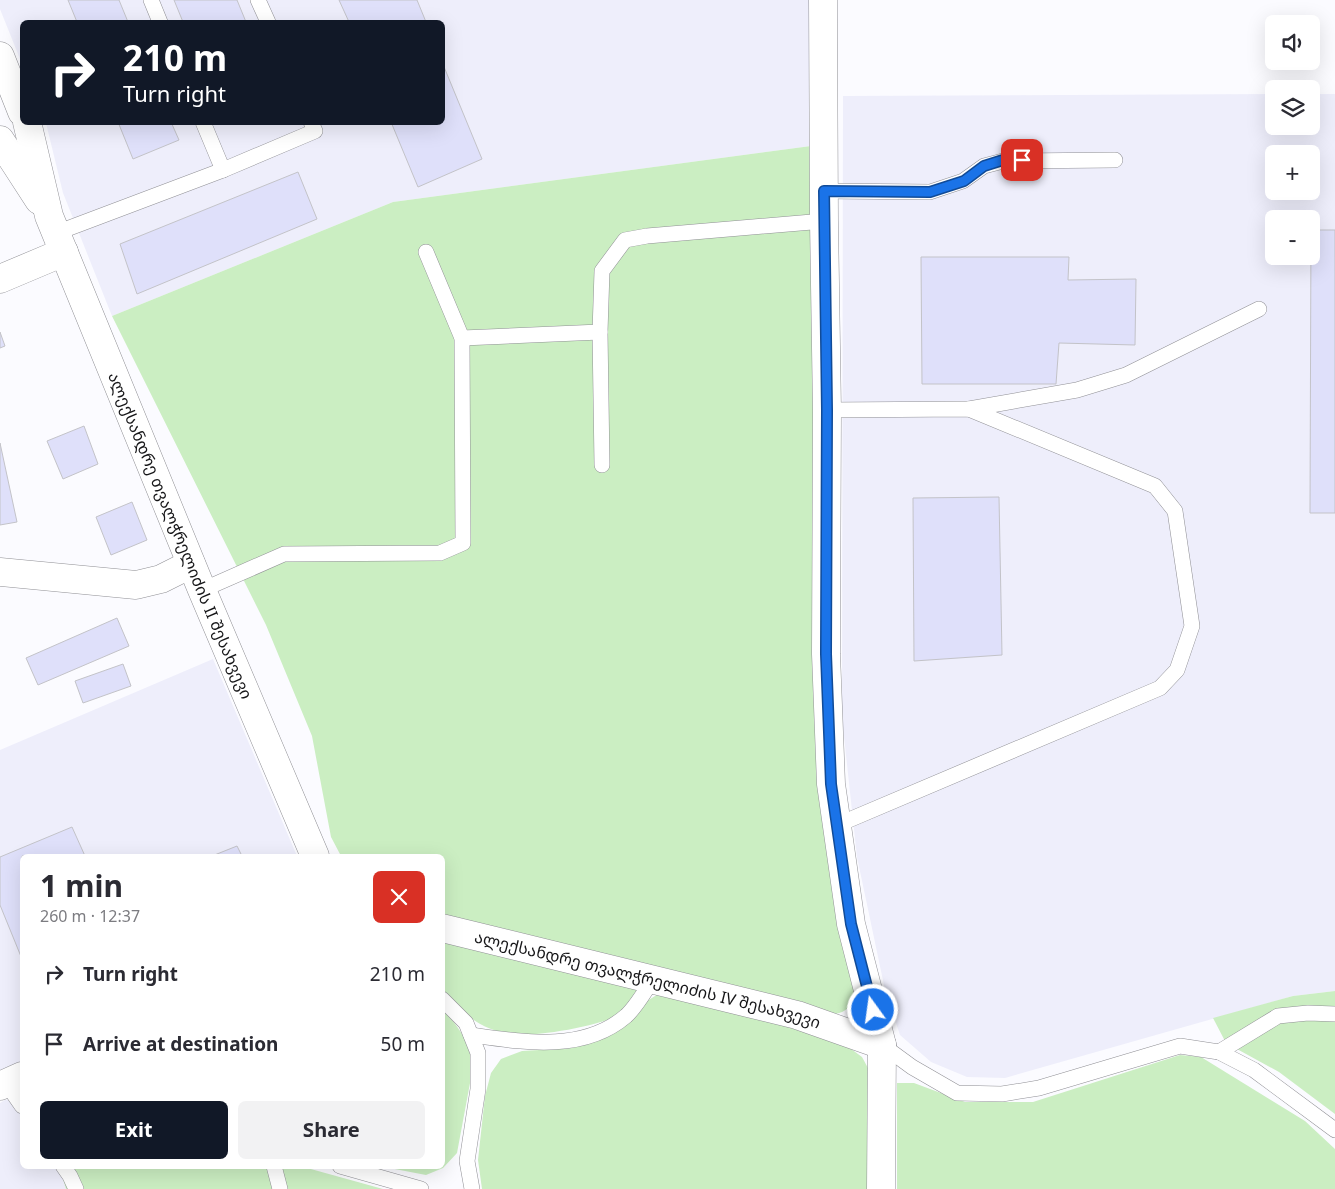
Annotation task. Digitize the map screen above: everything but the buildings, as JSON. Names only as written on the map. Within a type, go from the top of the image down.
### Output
[{"type":"street","points":[[823,0],[827,410],[826,654],[831,784],[851,924],[882,1045],[881,1189]]},
{"type":"street","points":[[0,56],[20,107]]},
{"type":"street","name":"ალექსანდრე თვალჭრელიძის II შესახვევი","points":[[28,125],[56,234],[191,564],[314,854]]},
{"type":"street","name":"ალექსანდრე თვალჭრელიძის II შესახვევი","points":[[0,140],[56,234]]},
{"type":"street","points":[[0,279],[56,234]]},
{"type":"street","points":[[0,572],[136,585],[161,579],[191,564]]},
{"type":"street","name":"ალექსანდრე თვალჭრელიძის IV შესახვევი","points":[[445,929],[797,1014],[882,1045]]},
{"type":"lane","points":[[151,0],[159,20]]},
{"type":"lane","points":[[258,0],[267,20]]},
{"type":"lane","points":[[204,125],[223,170]]},
{"type":"lane","points":[[56,234],[223,170],[315,131],[312,125]]},
{"type":"lane","points":[[824,191],[930,192],[964,181],[984,166],[1003,160],[1115,160]]},
{"type":"lane","points":[[602,465],[600,332],[602,271],[624,240],[647,236],[824,221]]},
{"type":"lane","points":[[202,590],[284,554],[440,553],[463,543],[462,338],[426,252]]},
{"type":"lane","points":[[827,410],[969,409],[1077,390],[1126,375],[1259,309]]},
{"type":"lane","points":[[462,338],[600,332]]},
{"type":"lane","points":[[837,825],[1160,688],[1177,670],[1192,626],[1175,511],[1155,486],[969,409]]},
{"type":"lane","points":[[470,1035],[518,1042],[575,1041],[608,1030],[628,1015],[653,979]]},
{"type":"lane","points":[[445,1003],[466,1023],[478,1053],[478,1089],[468,1161],[472,1189]]},
{"type":"lane","points":[[1219,1052],[1278,1016],[1335,1014]]},
{"type":"lane","points":[[882,1045],[912,1067],[957,1093],[1002,1094],[1039,1088],[1180,1046],[1219,1052],[1254,1070],[1335,1130]]},
{"type":"lane","points":[[13,1084],[20,1101]]},
{"type":"lane","points":[[65,1169],[76,1189]]},
{"type":"lane","points":[[275,1169],[280,1189]]},
{"type":"lane","points":[[351,1169],[421,1189]]},
{"type":"shaded area","points":[[0,0],[809,0],[811,146],[393,202],[112,316],[63,193],[46,125],[445,125],[445,20],[20,20],[20,59],[0,9]]},
{"type":"shaded area","points":[[1265,94],[1265,135],[1320,135],[1320,94],[1335,94],[1335,991],[1293,996],[1005,1078],[967,1077],[931,1062],[900,1035],[885,990],[857,857],[842,718],[843,96]]},
{"type":"shaded area","points":[[213,659],[296,854],[20,854],[20,1063],[0,1073],[0,750]]},
{"type":"shaded area","points":[[5,1100],[20,1100],[20,1169],[60,1169],[66,1189],[0,1189],[0,1103]]},
{"type":"green space","points":[[811,146],[855,1001],[846,1010],[838,1014],[816,1014],[445,918],[445,854],[340,854],[331,837],[312,736],[266,625],[112,316],[393,202]]},
{"type":"green space","points":[[445,937],[639,984],[632,1001],[625,1011],[617,1016],[574,1029],[541,1034],[517,1035],[500,1032],[477,1022],[445,993]]},
{"type":"green space","points":[[663,991],[843,1043],[862,1057],[874,1079],[874,1189],[482,1189],[478,1160],[485,1096],[491,1073],[501,1059],[522,1051],[572,1048]]},
{"type":"green space","points":[[1335,991],[1335,1114],[1279,1072],[1226,1043],[1213,1018],[1293,996]]},
{"type":"green space","points":[[445,1012],[467,1043],[473,1067],[457,1153],[445,1166]]},
{"type":"green space","points":[[1180,1055],[1201,1057],[1305,1121],[1335,1149],[1335,1189],[897,1189],[897,1083],[914,1083],[965,1102],[1033,1102]]},
{"type":"green space","points":[[60,1169],[311,1169],[383,1189],[66,1189]]},
{"type":"green space","points":[[395,1169],[441,1169],[426,1175]]},
{"type":"route","points":[[873,1010],[851,924],[831,784],[826,654],[827,410],[824,191],[930,192],[964,181],[984,166],[1003,160],[1022,160]]}]
